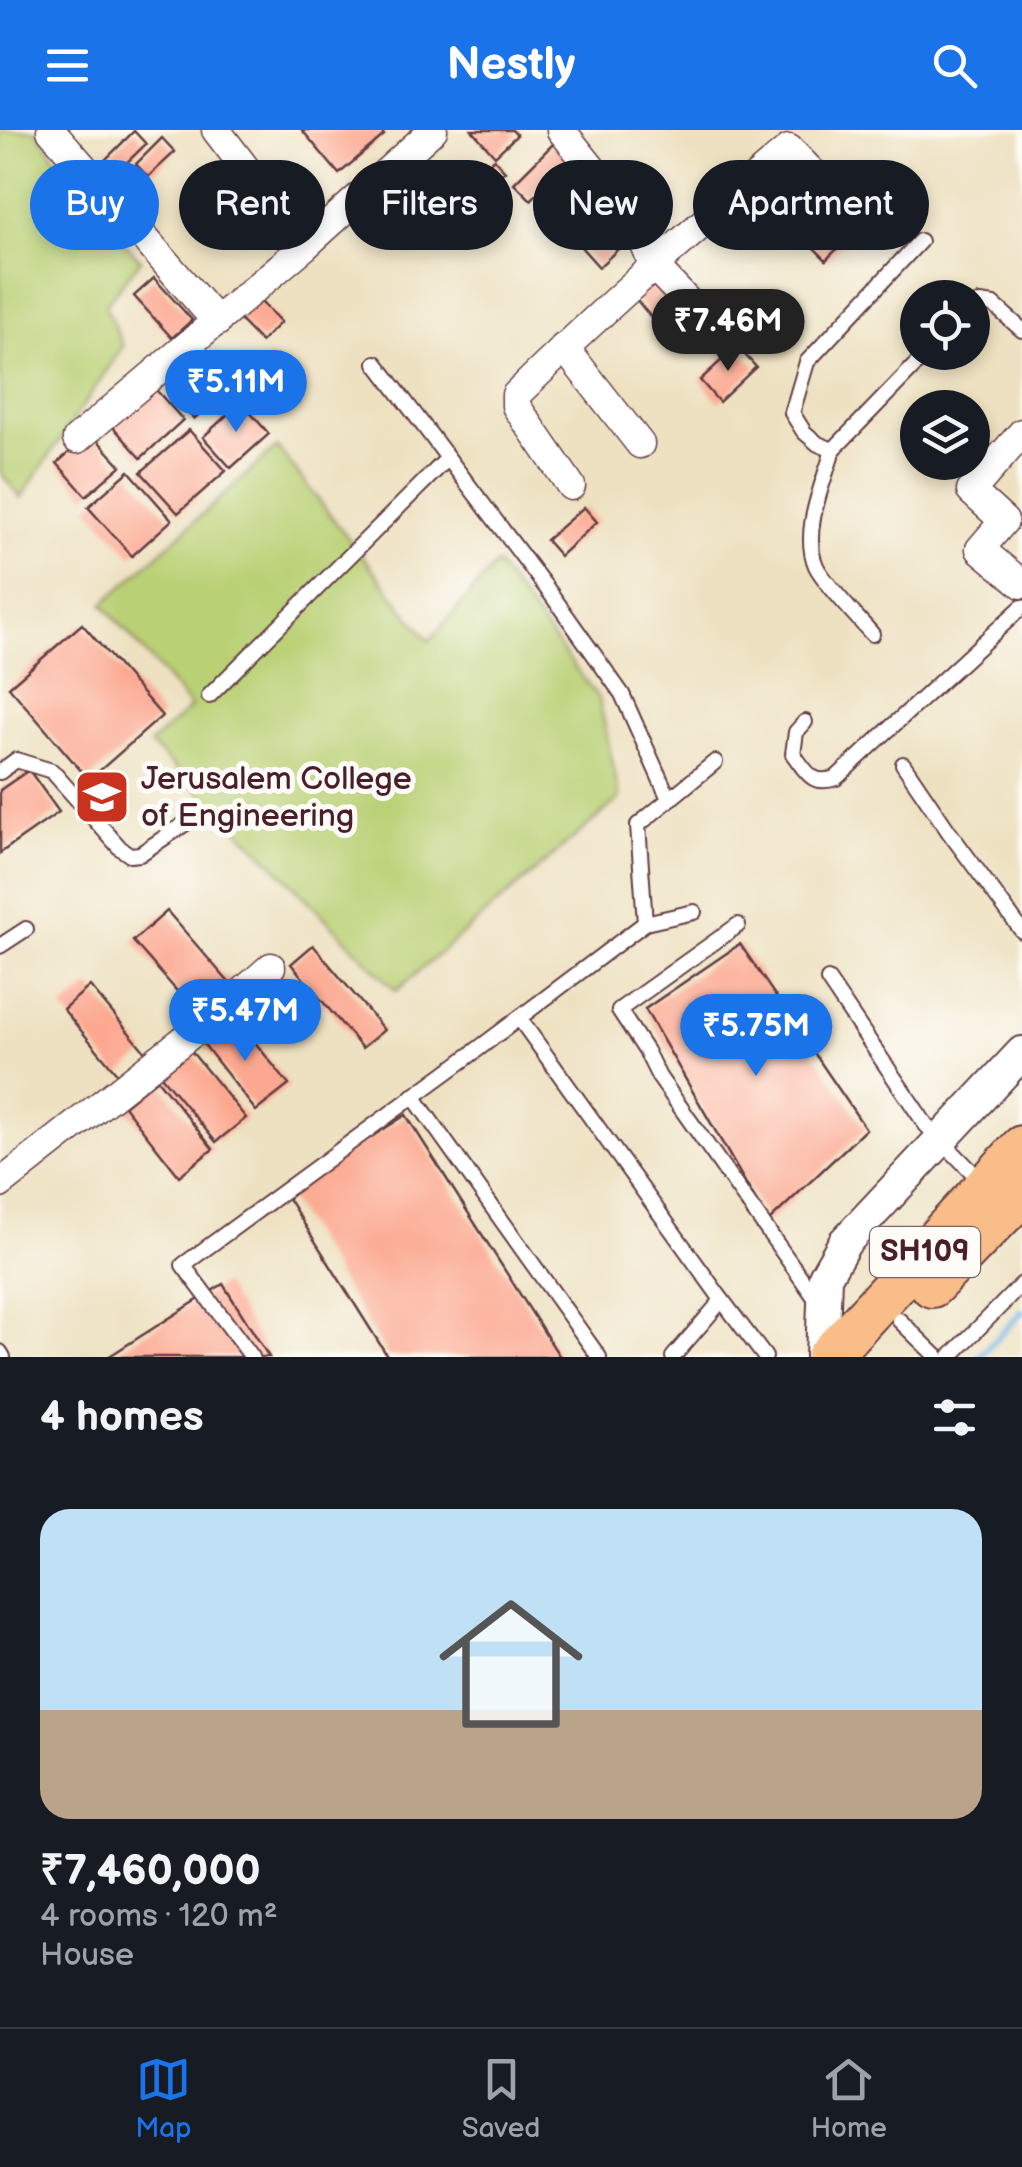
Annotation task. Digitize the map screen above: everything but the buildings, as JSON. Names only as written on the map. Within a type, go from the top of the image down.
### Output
[{"type":"main road","name":"SH109","points":[[836,1344],[899,1320],[1004,1190],[1022,1147]]},
{"type":"main road","name":"SH109","points":[[836,1344],[1004,1190]]},
{"type":"street","points":[[52,130],[217,322]]},
{"type":"street","points":[[216,130],[239,160]]},
{"type":"street","points":[[325,228],[432,130]]},
{"type":"street","points":[[561,130],[637,226],[654,265],[724,340]]},
{"type":"street","points":[[775,160],[788,149],[799,160]]},
{"type":"street","points":[[571,486],[516,406],[516,395],[693,231]]},
{"type":"street","points":[[77,438],[300,250]]},
{"type":"street","points":[[564,347],[640,444]]},
{"type":"street","points":[[1022,433],[971,492],[1004,521],[980,548],[1022,584]]},
{"type":"street","points":[[0,1184],[271,967]]},
{"type":"street","points":[[836,1344],[826,1277],[845,1242],[1022,1053]]},
{"type":"lane","points":[[832,450],[804,432],[792,413],[807,362],[912,250]]},
{"type":"lane","points":[[990,304],[1022,330]]},
{"type":"lane","points":[[376,363],[622,694],[669,800]]},
{"type":"lane","points":[[872,634],[817,570],[810,545],[832,450],[910,370]]},
{"type":"lane","points":[[208,696],[448,458]]},
{"type":"lane","points":[[805,722],[796,732],[793,754],[811,778],[824,782],[836,778],[1022,607]]},
{"type":"lane","points":[[0,772],[16,760],[52,771],[130,856],[140,854],[198,815]]},
{"type":"lane","points":[[645,922],[638,825],[716,762]]},
{"type":"lane","points":[[903,764],[1022,931]]},
{"type":"lane","points":[[252,1357],[183,1265],[645,922],[694,912]]},
{"type":"lane","points":[[738,925],[619,1010],[836,1344]]},
{"type":"lane","points":[[0,946],[26,929]]},
{"type":"lane","points":[[828,980],[926,1125],[1004,1190]]},
{"type":"lane","points":[[519,1018],[764,1357]]},
{"type":"lane","points":[[413,1096],[599,1357]]},
{"type":"lane","points":[[950,1357],[1022,1284]]},
{"type":"lane","points":[[672,1357],[722,1300]]},
{"type":"lane","points":[[899,1320],[937,1357]]},
{"type":"green space","points":[[0,130],[36,130],[57,160],[30,160],[30,250],[131,250],[141,260],[105,305],[123,346],[21,498],[0,472]]},
{"type":"green space","points":[[277,447],[429,641],[496,564],[599,699],[620,798],[396,991],[150,744],[191,707],[103,604]]},
{"type":"waterway","points":[[979,1357],[1022,1312]]},
{"type":"place","name":"Jerusalem College of Engineering","points":[[102,797]]}]
